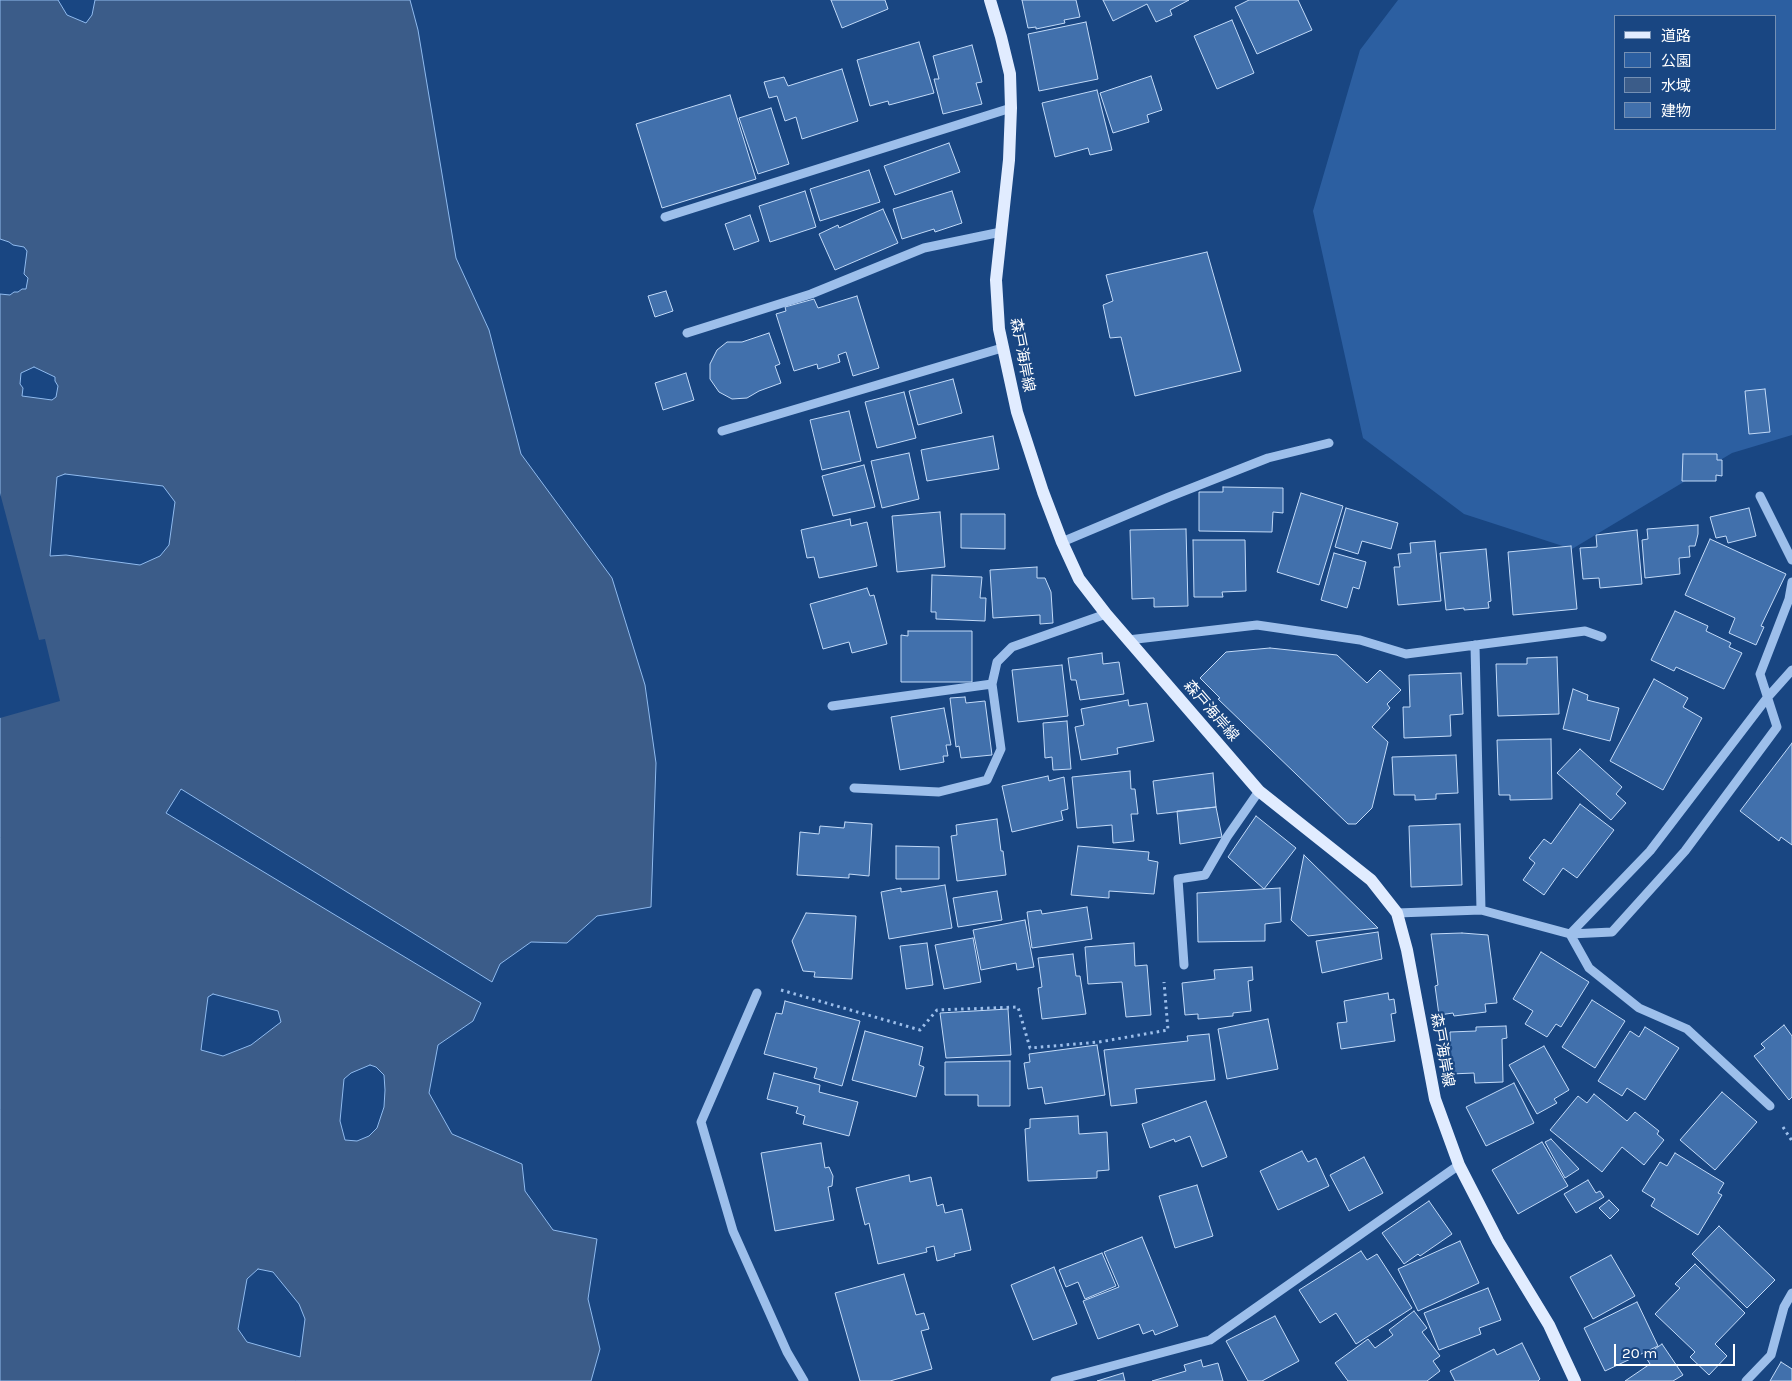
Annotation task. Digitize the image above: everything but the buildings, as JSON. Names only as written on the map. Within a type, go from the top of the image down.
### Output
[{"type":"main road","name":"森戸海岸線","points":[[990,0],[1002,37],[1010,74],[1011,108],[1009,160],[996,280],[999,328],[1017,412],[1043,492],[1062,542],[1079,578],[1106,614],[1259,791],[1371,880],[1397,914],[1407,950],[1434,1099],[1459,1165],[1498,1241],[1549,1325],[1575,1381]]},
{"type":"street","points":[[665,217],[1011,108]]},
{"type":"street","points":[[687,333],[811,294],[924,248],[1001,232]]},
{"type":"street","points":[[722,431],[1002,348]]},
{"type":"street","points":[[1062,542],[1169,497],[1260,462],[1329,442]]},
{"type":"street","points":[[1760,496],[1792,560]]},
{"type":"street","points":[[1397,914],[1481,910],[1570,934],[1612,932],[1685,851],[1777,727],[1760,674],[1789,598],[1792,582]]},
{"type":"street","points":[[854,788],[939,792],[987,780],[1001,749],[992,684],[997,662],[1012,647],[1106,614]]},
{"type":"street","points":[[1128,640],[1257,625],[1360,640],[1406,654],[1585,631],[1602,636]]},
{"type":"street","points":[[1475,645],[1481,910]]},
{"type":"street","points":[[1570,934],[1650,852],[1767,698],[1792,670]]},
{"type":"street","points":[[832,706],[992,684]]},
{"type":"street","points":[[1184,965],[1178,879],[1205,875],[1227,838],[1259,791]]},
{"type":"street","points":[[1570,934],[1589,968],[1639,1008],[1687,1029],[1770,1106]]},
{"type":"street","points":[[757,993],[702,1122],[733,1231],[787,1352],[804,1381]]},
{"type":"street","points":[[1055,1381],[1210,1340],[1459,1165]]},
{"type":"street","points":[[1746,1381],[1771,1355],[1784,1307],[1792,1293]]},
{"type":"path","points":[[757,993],[770,987],[920,1030],[937,1010],[1018,1007],[1030,1048],[1099,1042],[1168,1030],[1163,970],[1184,965]]},
{"type":"green space","points":[[1398,0],[1792,0],[1792,435],[1732,453],[1572,549],[1464,514],[1363,438],[1313,211],[1360,50]]},
{"type":"water","points":[[0,0],[58,0],[67,15],[86,23],[92,15],[95,0],[410,0],[418,30],[456,258],[489,330],[521,454],[612,578],[645,685],[656,763],[651,907],[597,916],[567,943],[531,942],[500,964],[492,982],[181,789],[166,813],[481,1003],[473,1021],[438,1045],[429,1093],[452,1134],[522,1164],[525,1191],[553,1230],[597,1239],[588,1299],[600,1349],[591,1381],[0,1381],[0,294],[10,295],[26,289],[28,278],[24,274],[27,251],[24,247],[13,245],[0,239]],"holes":[[[34,367],[55,377],[58,386],[56,397],[52,400],[22,396],[21,373]],[[65,474],[163,486],[175,502],[169,545],[160,556],[140,565],[66,555],[50,556],[57,477]],[[213,994],[278,1011],[281,1022],[251,1045],[223,1056],[201,1050],[208,997]],[[370,1065],[376,1067],[384,1075],[384,1107],[377,1128],[369,1136],[357,1141],[345,1140],[340,1121],[344,1079],[351,1073]],[[258,1269],[273,1272],[299,1304],[305,1319],[300,1357],[247,1342],[238,1329],[247,1279]]]},
{"type":"pier","points":[[0,493],[39,640],[45,639],[60,701],[0,718]]}]
